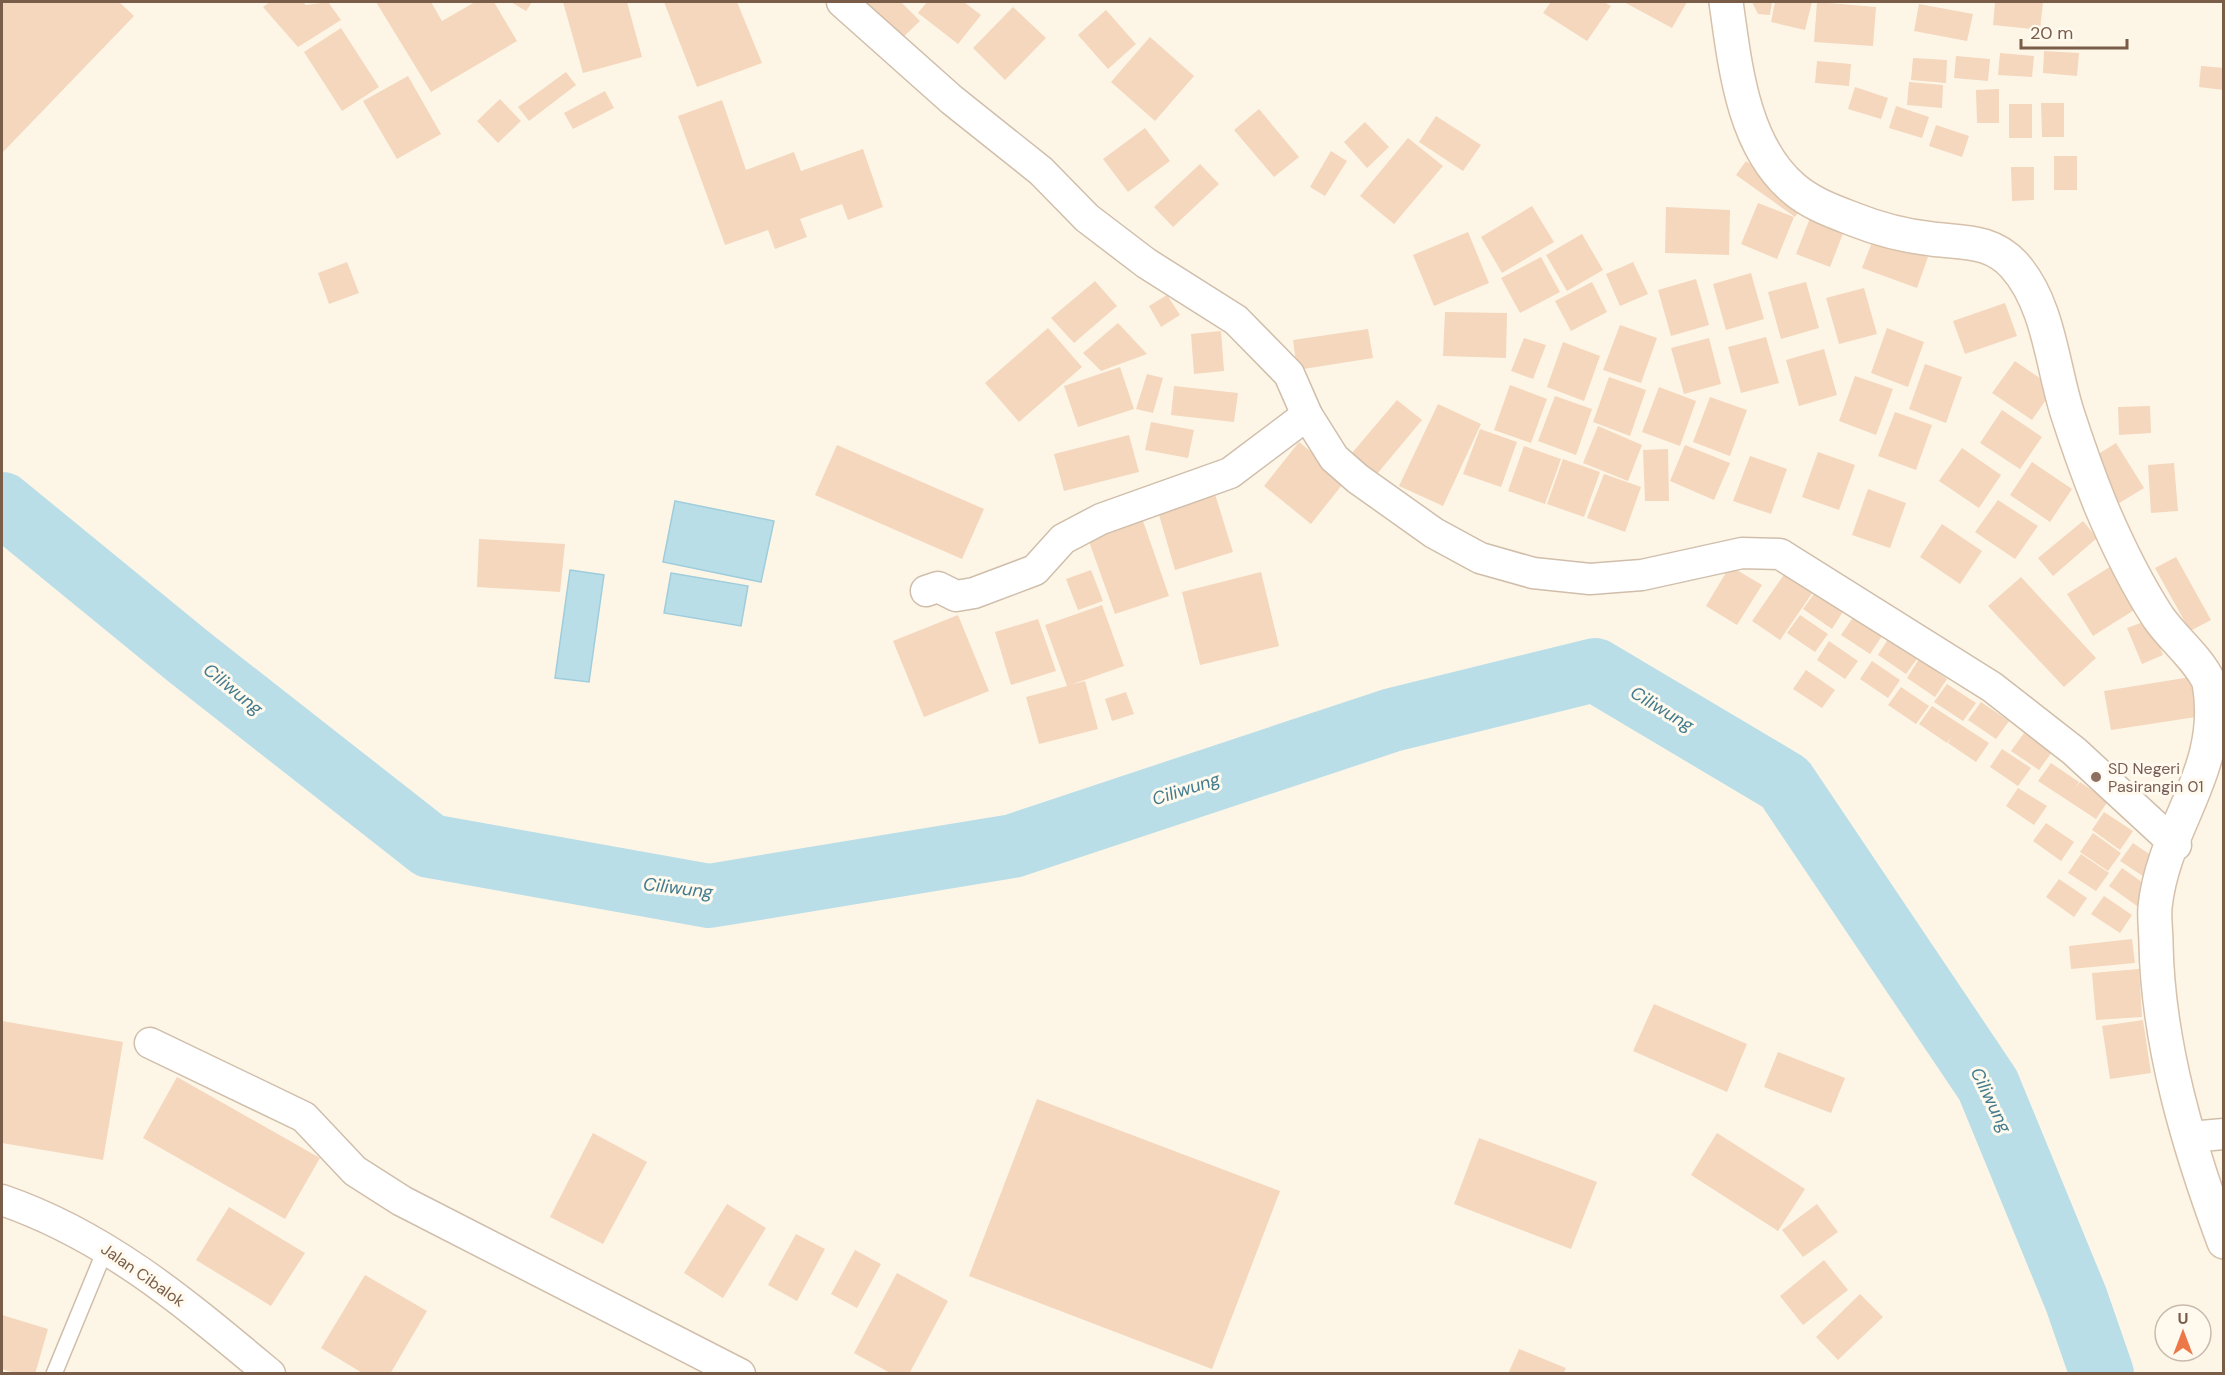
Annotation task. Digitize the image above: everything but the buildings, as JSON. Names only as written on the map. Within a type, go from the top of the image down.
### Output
[{"type":"main road","points":[[1726,2],[1738,74],[1756,134],[1770,161],[1792,188],[1817,204],[1874,227],[1930,239],[1975,242],[1997,249],[2017,267],[2038,305],[2067,413],[2102,507],[2140,586],[2159,618],[2217,687],[2220,743],[2208,780],[2176,845],[2160,885],[2155,907],[2158,989],[2163,1028],[2190,1137],[2223,1242]]},
{"type":"street","points":[[846,3],[943,92],[1041,171],[1087,218],[1146,263],[1236,320],[1289,374],[1307,415],[1334,458],[1358,479],[1434,532],[1480,558],[1533,573],[1590,579],[1642,575],[1742,553],[1780,554],[1992,687],[2074,751],[2176,845]]},
{"type":"street","points":[[926,591],[938,587],[956,596],[965,595],[1035,570],[1063,539],[1101,519],[1230,473],[1307,415]]},
{"type":"street","points":[[150,1043],[304,1117],[355,1171],[402,1201],[740,1374]]},
{"type":"street","points":[[2190,1137],[2223,1134]]},
{"type":"street","name":"Jalan Cibalok","points":[[2,1200],[46,1218],[106,1248],[166,1287],[270,1374]]},
{"type":"lane","points":[[54,1374],[106,1248]]},
{"type":"water","points":[[675,501],[774,521],[761,582],[663,562]]},
{"type":"water","points":[[570,570],[604,575],[589,682],[555,678]]},
{"type":"water","points":[[671,573],[748,586],[741,626],[664,613]]},
{"type":"waterway","name":"Ciliwung","points":[[2,504],[189,657],[430,846],[709,896],[1013,846],[1392,720],[1595,670],[1785,783],[1988,1085],[2076,1299],[2102,1374]]},
{"type":"place","name":"SD Negeri Pasirangin 01","points":[[2096,777]]}]
